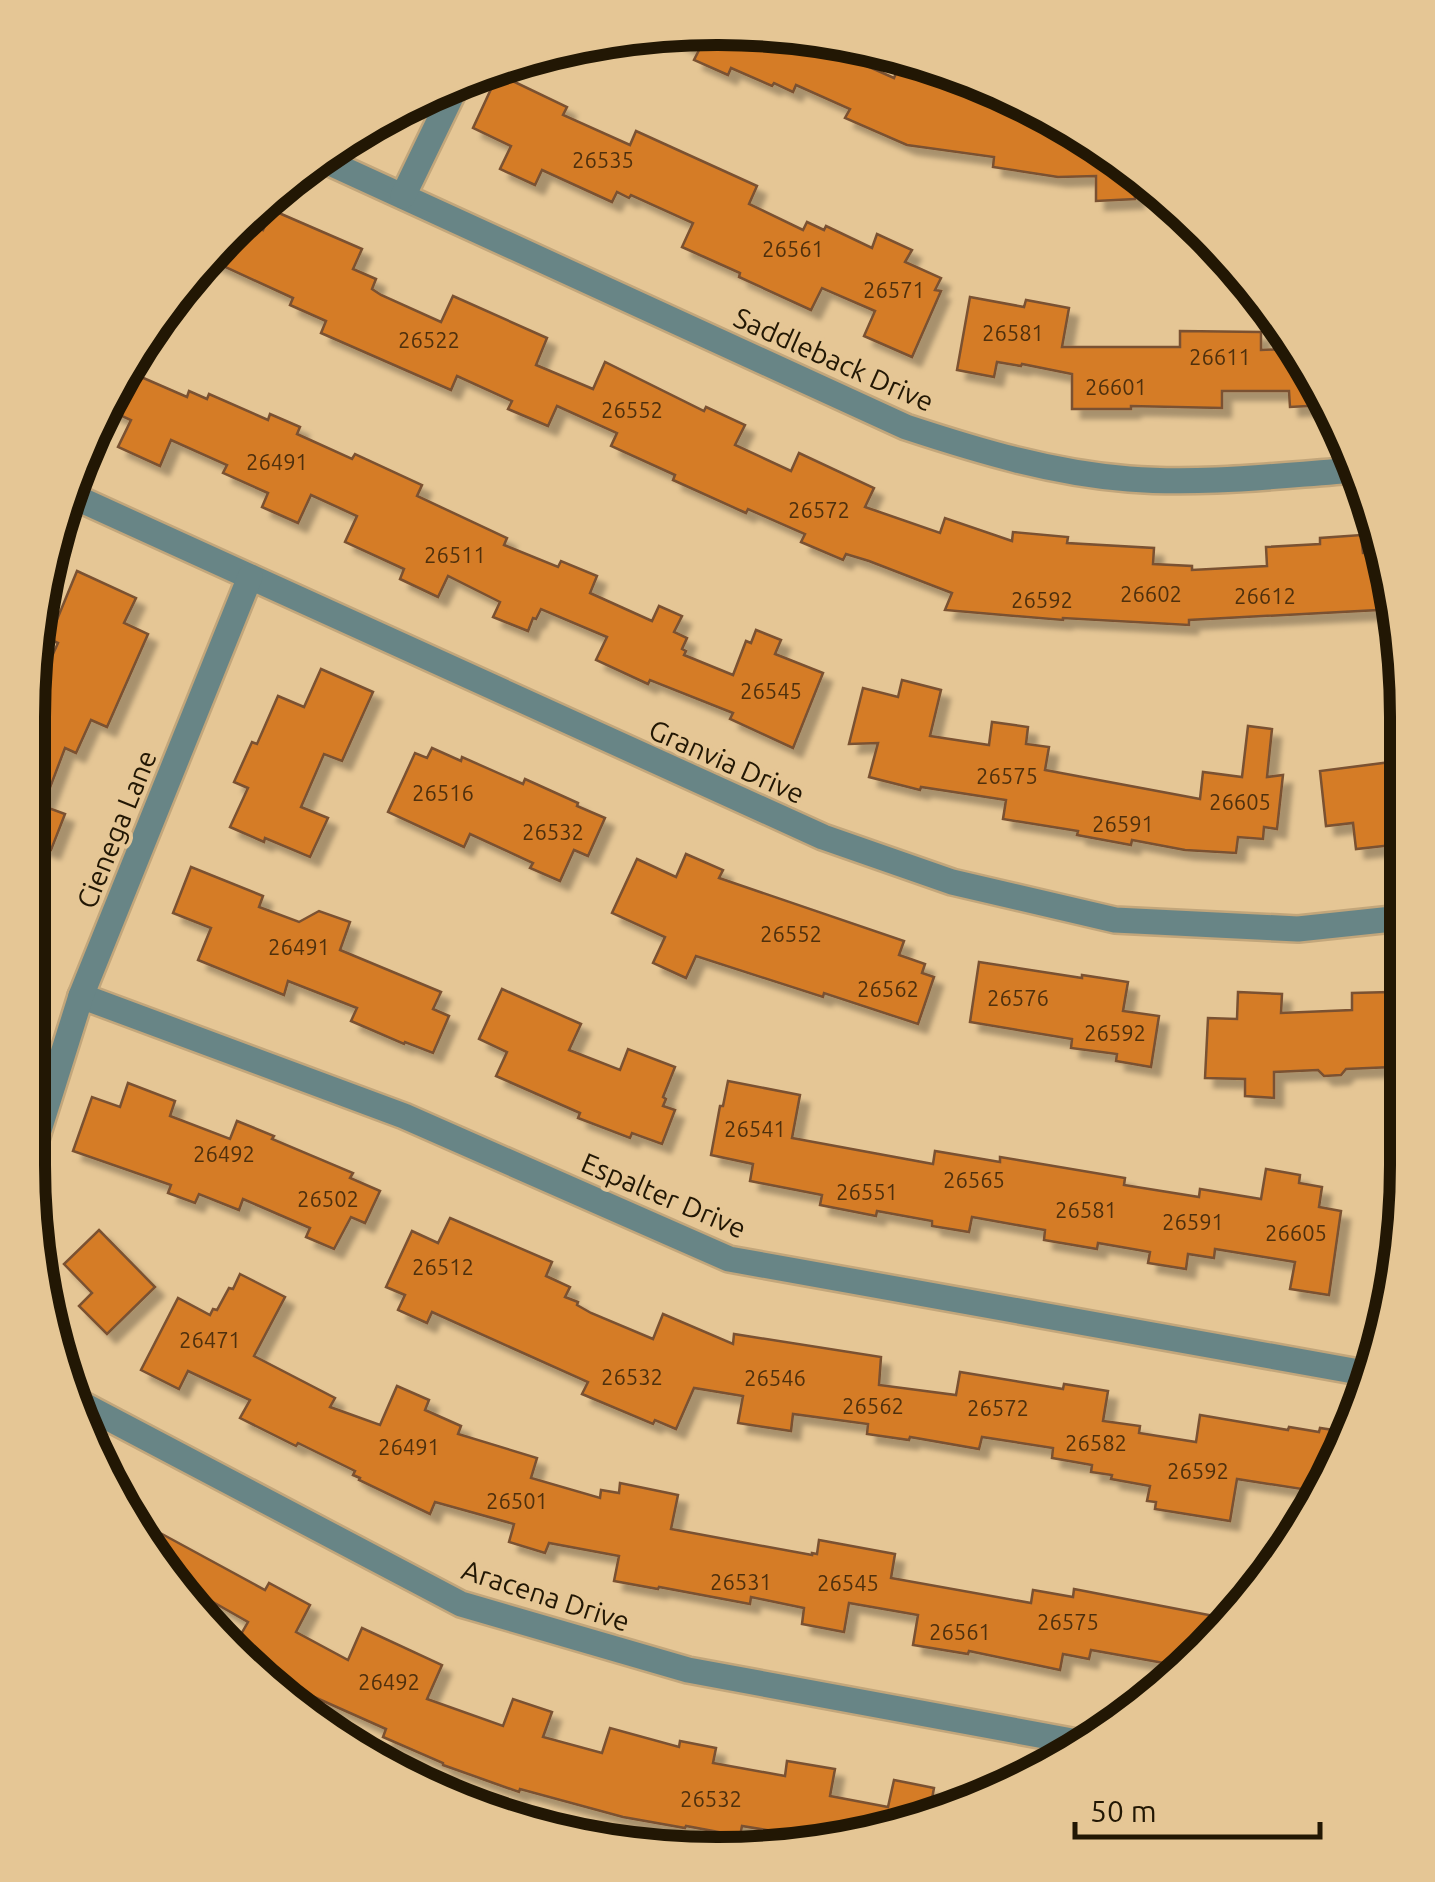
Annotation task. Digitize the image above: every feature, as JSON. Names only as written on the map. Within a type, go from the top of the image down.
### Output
[{"type":"street","points":[[403,196],[449,101]]},
{"type":"street","name":"Saddleback Drive","points":[[334,165],[906,427],[977,450],[1054,470],[1130,479],[1203,480],[1343,471]]},
{"type":"street","name":"Granvia Drive","points":[[81,500],[823,837],[952,882],[1116,920],[1298,930],[1390,919]]},
{"type":"street","name":"Cienega Lane","points":[[45,1109],[80,996],[250,577]]},
{"type":"street","name":"Espalter Drive","points":[[80,996],[404,1116],[728,1258],[1357,1372]]},
{"type":"street","name":"Aracena Drive","points":[[91,1409],[461,1604],[688,1670],[1066,1740]]},
{"type":"building","points":[[689,46],[805,51],[849,58],[894,78],[897,70],[934,81],[1015,114],[1054,135],[1127,184],[1135,190],[1135,199],[1096,201],[1096,176],[1058,177],[993,167],[994,157],[907,145],[845,118],[850,109],[796,85],[793,92],[731,68],[728,75],[694,60],[699,50]]},
{"type":"building","points":[[508,79],[567,107],[563,115],[630,145],[636,131],[757,186],[749,204],[803,230],[807,222],[824,230],[826,226],[872,248],[877,234],[912,250],[905,262],[941,278],[935,290],[941,291],[912,357],[864,336],[875,311],[822,288],[811,310],[682,247],[693,223],[631,195],[629,198],[617,192],[612,202],[542,170],[535,185],[500,169],[511,146],[473,128],[493,84]]},
{"type":"building","points":[[275,211],[362,249],[353,269],[376,279],[372,289],[381,295],[441,322],[453,296],[547,338],[536,365],[593,389],[605,362],[704,411],[706,407],[745,425],[735,445],[791,471],[799,453],[874,488],[865,507],[940,533],[945,518],[1012,541],[1013,532],[1068,537],[1067,543],[1154,548],[1153,564],[1192,566],[1192,570],[1267,566],[1266,547],[1320,544],[1320,538],[1361,535],[1363,553],[1369,552],[1381,610],[1189,620],[1189,625],[945,610],[952,593],[869,561],[846,554],[843,560],[801,542],[805,534],[673,480],[675,475],[611,446],[617,433],[557,406],[548,426],[508,409],[512,401],[457,376],[451,390],[321,333],[326,321],[290,305],[293,298],[221,265],[257,228],[263,230]]},
{"type":"building","points":[[970,297],[1024,307],[1026,300],[1069,308],[1062,347],[1180,347],[1180,331],[1261,332],[1261,350],[1280,349],[1313,406],[1290,407],[1289,391],[1222,391],[1222,408],[1072,409],[1072,374],[997,362],[994,377],[957,370]]},
{"type":"building","points":[[138,376],[187,397],[189,391],[207,399],[209,394],[268,420],[270,414],[300,427],[297,434],[352,459],[355,454],[422,485],[417,496],[507,538],[504,545],[558,567],[561,561],[597,576],[590,593],[652,621],[659,606],[682,616],[674,632],[687,638],[682,649],[686,651],[684,655],[733,675],[746,641],[751,643],[756,630],[781,640],[775,654],[823,673],[793,748],[730,719],[733,713],[650,680],[648,684],[596,660],[607,637],[541,609],[528,631],[493,617],[500,602],[448,576],[438,597],[400,579],[404,569],[345,542],[357,516],[311,495],[298,523],[262,507],[268,493],[223,473],[227,465],[171,440],[160,466],[118,447],[131,420],[117,414]]},
{"type":"building","points":[[77,571],[136,598],[124,623],[148,634],[107,727],[91,720],[76,753],[65,748],[45,801],[46,674],[58,643],[50,636]]},
{"type":"building","points":[[321,669],[373,692],[342,761],[324,754],[301,807],[328,818],[310,857],[230,827],[248,788],[234,782],[252,742],[257,744],[278,696],[304,707]]},
{"type":"building","points":[[902,680],[941,690],[930,736],[989,745],[992,722],[1028,727],[1026,744],[1049,747],[1045,770],[1200,799],[1203,772],[1242,777],[1248,726],[1272,729],[1267,777],[1283,775],[1277,829],[1264,827],[1263,839],[1238,837],[1236,853],[1185,850],[1132,840],[1131,845],[1077,835],[1078,831],[1003,819],[1006,800],[921,787],[920,790],[869,777],[878,743],[849,744],[863,688],[898,697]]},
{"type":"building","points":[[432,748],[523,784],[525,779],[605,818],[588,856],[574,850],[560,881],[530,868],[533,863],[470,834],[464,847],[388,812],[415,753],[427,758]]},
{"type":"building","points":[[1390,762],[1390,845],[1356,849],[1353,823],[1326,826],[1320,771]]},
{"type":"building","points":[[45,807],[65,814],[51,850],[45,848]]},
{"type":"building","points":[[686,854],[723,870],[719,878],[904,941],[899,955],[925,964],[922,973],[934,977],[918,1024],[696,956],[686,978],[653,963],[665,937],[612,913],[637,859],[676,877]]},
{"type":"building","points":[[191,867],[263,896],[259,907],[299,922],[319,911],[350,922],[340,950],[441,992],[433,1009],[449,1016],[433,1053],[351,1021],[357,1008],[288,981],[284,995],[198,960],[211,928],[173,913]]},
{"type":"building","points":[[979,962],[1128,982],[1123,1011],[1159,1016],[1151,1067],[1116,1061],[1117,1054],[1071,1048],[1072,1039],[970,1022]]},
{"type":"building","points":[[502,989],[581,1024],[569,1050],[620,1070],[628,1049],[675,1067],[663,1106],[675,1110],[662,1144],[632,1133],[630,1138],[578,1118],[580,1113],[496,1076],[507,1052],[479,1039]]},
{"type":"building","points":[[1238,992],[1282,994],[1281,1013],[1352,1010],[1352,993],[1390,992],[1390,1067],[1346,1069],[1341,1075],[1324,1076],[1318,1070],[1274,1072],[1274,1098],[1245,1096],[1245,1079],[1205,1078],[1208,1018],[1237,1019]]},
{"type":"building","points":[[728,1081],[800,1095],[792,1138],[933,1164],[935,1151],[1000,1162],[1000,1157],[1125,1178],[1124,1185],[1199,1197],[1200,1189],[1261,1199],[1266,1169],[1300,1175],[1299,1183],[1322,1187],[1319,1207],[1341,1211],[1329,1295],[1290,1289],[1295,1262],[1215,1249],[1214,1258],[1188,1254],[1186,1269],[1148,1263],[1150,1252],[1098,1243],[1097,1249],[1044,1240],[1045,1230],[972,1217],[969,1232],[932,1226],[932,1221],[820,1205],[822,1195],[750,1181],[753,1164],[711,1155]]},
{"type":"building","points":[[128,1083],[175,1101],[170,1116],[230,1139],[237,1121],[353,1173],[350,1178],[380,1191],[365,1223],[351,1217],[334,1249],[306,1237],[310,1228],[243,1199],[239,1210],[199,1194],[195,1203],[168,1193],[171,1185],[73,1151],[92,1097],[120,1107]]},
{"type":"building","points":[[450,1218],[552,1262],[546,1276],[570,1287],[565,1297],[591,1313],[653,1339],[663,1314],[733,1344],[734,1334],[881,1357],[879,1385],[956,1395],[960,1372],[1063,1389],[1064,1384],[1108,1391],[1103,1421],[1140,1426],[1139,1433],[1196,1442],[1200,1415],[1288,1430],[1289,1427],[1335,1430],[1306,1490],[1237,1479],[1230,1521],[1155,1509],[1156,1502],[1147,1501],[1150,1486],[1091,1472],[1092,1465],[1052,1458],[1053,1448],[982,1437],[979,1449],[910,1437],[909,1440],[867,1434],[868,1424],[793,1414],[791,1431],[738,1423],[743,1396],[694,1388],[676,1429],[655,1420],[653,1424],[582,1394],[588,1382],[432,1312],[427,1323],[398,1310],[405,1295],[386,1287],[412,1231],[438,1243]]},
{"type":"building","points":[[99,1230],[155,1287],[107,1334],[79,1306],[92,1293],[64,1264]]},
{"type":"building","points":[[240,1274],[285,1297],[254,1356],[335,1398],[330,1407],[380,1425],[397,1386],[429,1400],[425,1410],[461,1426],[458,1434],[537,1458],[531,1478],[600,1498],[601,1490],[619,1493],[620,1483],[678,1495],[671,1529],[812,1555],[817,1554],[819,1540],[895,1554],[891,1578],[1031,1603],[1033,1590],[1073,1597],[1074,1589],[1215,1616],[1163,1668],[1164,1663],[1091,1650],[1089,1659],[1063,1654],[1060,1670],[969,1651],[968,1654],[913,1645],[918,1615],[849,1603],[844,1632],[802,1624],[804,1608],[751,1597],[750,1604],[614,1581],[619,1556],[549,1543],[545,1553],[509,1542],[514,1524],[435,1502],[430,1514],[359,1480],[353,1475],[355,1471],[240,1418],[250,1400],[188,1371],[179,1389],[141,1370],[178,1298],[210,1315],[229,1288],[233,1289]]},
{"type":"building","points":[[162,1534],[265,1590],[269,1583],[310,1605],[296,1632],[348,1660],[362,1628],[442,1665],[427,1699],[503,1726],[513,1699],[552,1712],[543,1737],[602,1753],[610,1728],[679,1747],[680,1741],[716,1748],[713,1763],[785,1776],[787,1761],[835,1769],[830,1796],[888,1807],[894,1780],[934,1788],[931,1802],[849,1824],[805,1831],[786,1833],[742,1826],[740,1836],[623,1817],[520,1789],[519,1792],[443,1765],[383,1737],[386,1729],[302,1693],[239,1637],[248,1622],[204,1598],[159,1539]]}]
